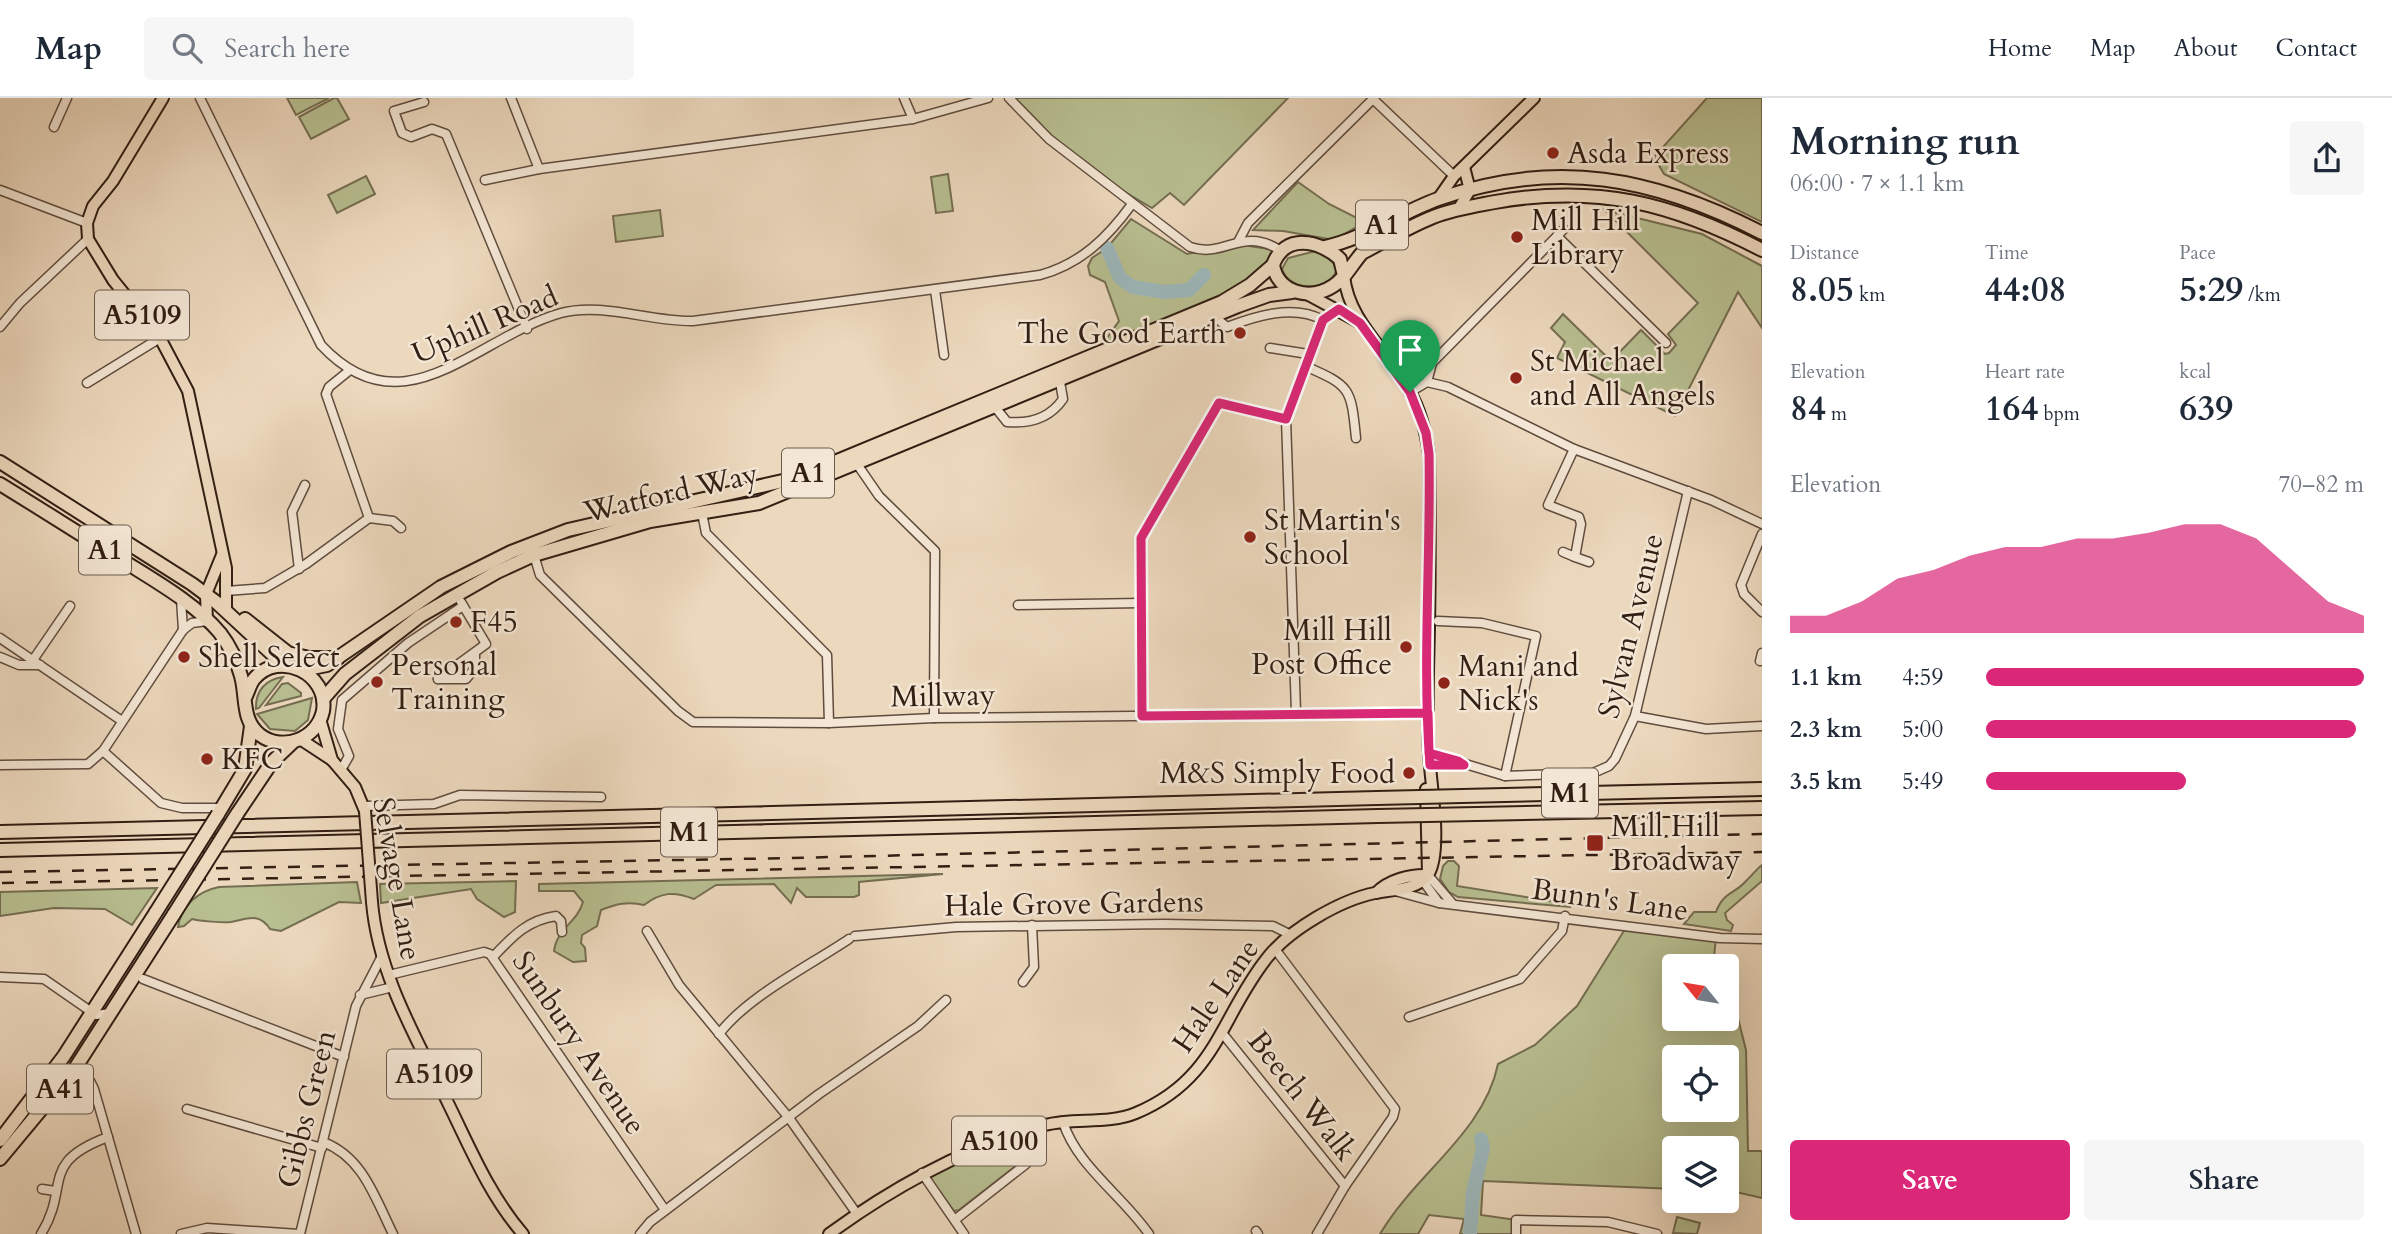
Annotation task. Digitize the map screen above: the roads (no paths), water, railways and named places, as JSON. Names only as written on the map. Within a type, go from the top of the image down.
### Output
[{"type":"highway","name":"A1","points":[[1325,247],[1347,242],[1438,199],[1470,190],[1554,177],[1620,180],[1683,196],[1762,233]]},
{"type":"highway","name":"A1","points":[[1344,276],[1362,253],[1433,217],[1459,208],[1530,196],[1610,196],[1679,212],[1762,250]]},
{"type":"highway","points":[[1300,242],[1325,247],[1340,259],[1344,276],[1326,290],[1292,292],[1283,286],[1273,265],[1281,251],[1300,242]]},
{"type":"highway","name":"Watford Way","points":[[338,658],[441,587],[511,552],[568,530],[796,478],[1222,302],[1250,285],[1273,265]]},
{"type":"highway","name":"Watford Way","points":[[323,699],[334,684],[355,666],[420,616],[534,555],[650,521],[760,503],[1269,295],[1292,292]]},
{"type":"highway","name":"A1","points":[[0,462],[206,594],[284,665]]},
{"type":"highway","name":"A1","points":[[0,484],[181,599],[207,621],[228,646],[242,678],[245,698]]},
{"type":"highway","name":"A1","points":[[226,610],[239,614],[288,653],[309,658],[338,658]]},
{"type":"highway","name":"A1","points":[[302,670],[327,665],[338,658]]},
{"type":"highway","points":[[284,665],[302,670],[319,688],[323,699],[320,719],[311,732],[296,741],[264,737],[251,726],[246,716],[245,698],[254,680],[261,673],[284,665]]},
{"type":"highway","name":"A41","points":[[0,1140],[64,1056],[220,811],[245,769],[251,726]]},
{"type":"highway","name":"A41","points":[[0,1159],[74,1070],[272,761],[296,741]]},
{"type":"highway","name":"M1","points":[[0,832],[1762,789]]},
{"type":"highway","name":"M1","points":[[0,850],[1762,808]]},
{"type":"main road","points":[[87,223],[93,206],[113,181],[163,98]]},
{"type":"main road","points":[[1438,199],[1454,176],[1534,98]]},
{"type":"main road","points":[[1459,208],[1470,190],[1464,167]]},
{"type":"main road","name":"A5109","points":[[87,223],[88,239],[113,281],[160,338],[188,391],[226,568],[226,610]]},
{"type":"main road","points":[[1344,276],[1346,294],[1360,323],[1410,392],[1426,433],[1429,454],[1428,713],[1434,861],[1428,876]]},
{"type":"main road","points":[[1307,293],[1360,323]]},
{"type":"main road","points":[[207,621],[206,594],[222,555]]},
{"type":"main road","name":"Selvage Lane","points":[[320,719],[332,760]]},
{"type":"main road","name":"Selvage Lane","points":[[296,741],[332,760],[365,808],[372,902],[382,956],[391,981],[494,1193],[523,1234]]},
{"type":"main road","name":"Hale Lane","points":[[1376,892],[1383,886],[1417,874],[1428,876]]},
{"type":"main road","name":"Hale Lane","points":[[829,1234],[922,1173],[1029,1130],[1063,1122],[1124,1117],[1153,1104],[1194,1074],[1223,1034],[1254,978],[1275,949],[1291,935],[1334,909],[1376,892],[1420,882],[1428,876]]},
{"type":"street","points":[[54,127],[67,98]]},
{"type":"street","name":"Uphill Road","points":[[200,98],[321,345],[350,370],[391,383],[416,381],[557,314],[577,311],[663,321],[693,321],[1041,275],[1065,267],[1094,248],[1132,204]]},
{"type":"street","points":[[511,98],[539,169]]},
{"type":"street","points":[[904,98],[913,119]]},
{"type":"street","points":[[485,180],[539,169],[913,119],[988,98]]},
{"type":"street","points":[[1009,98],[1049,139],[1190,247],[1206,249],[1261,240],[1281,251]]},
{"type":"street","points":[[1238,242],[1248,223],[1373,98],[1454,176]]},
{"type":"street","points":[[424,102],[394,111],[402,133],[411,137],[432,129],[446,134],[527,329]]},
{"type":"street","points":[[0,190],[87,223]]},
{"type":"street","points":[[1427,382],[1432,363],[1564,229]]},
{"type":"street","points":[[1557,236],[1666,343]]},
{"type":"street","points":[[0,327],[20,303],[88,239]]},
{"type":"street","points":[[936,290],[944,355]]},
{"type":"street","points":[[1296,712],[1286,419],[1308,354],[1323,320],[1339,309]]},
{"type":"street","points":[[1215,317],[1227,327],[1269,313],[1315,316],[1323,320]]},
{"type":"street","points":[[87,383],[160,338]]},
{"type":"street","points":[[1270,348],[1308,354]]},
{"type":"street","points":[[1305,366],[1341,383],[1352,405],[1356,438]]},
{"type":"street","points":[[350,370],[329,387],[326,394],[369,518]]},
{"type":"street","points":[[995,407],[1007,422],[1033,421],[1058,407],[1063,399],[1060,382]]},
{"type":"street","points":[[1410,392],[1427,382],[1448,387],[1574,449],[1688,491],[1762,524]]},
{"type":"street","points":[[1142,716],[1141,538],[1219,403],[1286,419]]},
{"type":"street","points":[[1574,449],[1548,505],[1580,520],[1575,557]]},
{"type":"street","points":[[857,464],[879,496],[935,551],[934,718]]},
{"type":"street","points":[[299,569],[292,512],[305,485]]},
{"type":"street","name":"Sylvan Avenue","points":[[1505,776],[1593,773],[1609,766],[1629,735],[1688,491]]},
{"type":"street","points":[[702,513],[706,533],[827,655],[829,723]]},
{"type":"street","points":[[226,591],[250,592],[265,588],[299,569],[369,518],[393,521],[401,528]]},
{"type":"street","points":[[1762,534],[1741,585],[1744,594],[1762,612]]},
{"type":"street","points":[[1563,552],[1589,562]]},
{"type":"street","name":"Millway","points":[[534,555],[540,575],[689,720],[699,722],[829,723],[934,718],[1296,712],[1428,713]]},
{"type":"street","points":[[456,595],[486,644],[475,655],[438,679],[466,679],[474,668],[475,655]]},
{"type":"street","points":[[181,599],[183,630]]},
{"type":"street","points":[[1018,605],[1141,603]]},
{"type":"street","points":[[0,657],[19,666],[36,662],[69,606]]},
{"type":"street","points":[[341,770],[349,756],[338,729],[342,700],[408,643],[463,606]]},
{"type":"street","points":[[0,765],[88,764],[103,751],[183,630],[192,623],[207,621]]},
{"type":"street","points":[[1429,753],[1505,776],[1536,636],[1482,623],[1438,621]]},
{"type":"street","points":[[0,638],[122,721]]},
{"type":"street","points":[[1635,716],[1706,729],[1762,726]]},
{"type":"street","points":[[103,751],[161,803],[182,808],[220,811]]},
{"type":"street","points":[[1430,771],[1464,765]]},
{"type":"street","points":[[365,808],[434,804],[460,795],[601,797]]},
{"type":"street","points":[[1428,876],[1452,903]]},
{"type":"street","points":[[1428,876],[1426,885],[1439,903]]},
{"type":"street","name":"Bunn's Lane","points":[[1394,890],[1439,903],[1565,916],[1720,938],[1762,939]]},
{"type":"street","points":[[493,957],[517,932],[536,920],[556,916],[561,921],[562,932]]},
{"type":"street","points":[[1409,1017],[1520,979],[1562,931],[1565,916]]},
{"type":"street","points":[[1023,982],[1034,967],[1032,925]]},
{"type":"street","name":"Hale Grove Gardens","points":[[719,1034],[733,1019],[773,989],[852,938],[1032,925],[1273,926],[1291,935]]},
{"type":"street","points":[[647,931],[679,985],[789,1118],[857,1214]]},
{"type":"street","points":[[1275,949],[1395,1109],[1393,1117],[1345,1186],[1317,1234]]},
{"type":"street","name":"Sunbury Avenue","points":[[391,981],[484,952],[493,957],[665,1210]]},
{"type":"street","name":"Gibbs Green","points":[[300,1234],[360,996],[382,956]]},
{"type":"street","points":[[0,977],[44,979],[92,1012],[101,1016],[112,1012]]},
{"type":"street","points":[[143,979],[344,1057]]},
{"type":"street","name":"Gibbs Green","points":[[360,996],[391,981]]},
{"type":"street","points":[[640,1234],[665,1210],[910,1032],[944,1002]]},
{"type":"street","name":"Beech Walk","points":[[1223,1034],[1345,1186]]},
{"type":"street","points":[[74,1070],[90,1081],[136,1234]]},
{"type":"street","points":[[187,1109],[345,1152],[359,1167],[393,1234]]},
{"type":"street","points":[[1063,1122],[1079,1155],[1116,1192],[1149,1234]]},
{"type":"street","points":[[956,1219],[1026,1164],[1032,1154],[1029,1130]]},
{"type":"street","points":[[41,1234],[52,1212],[60,1171],[70,1156],[82,1147],[108,1137]]},
{"type":"street","points":[[922,1173],[964,1234]]},
{"type":"street","points":[[42,1189],[55,1191]]},
{"type":"street","points":[[1516,1234],[1516,1220],[1608,1222],[1657,1234]]},
{"type":"street","points":[[181,1234],[217,1228],[300,1234]]},
{"type":"waterway","points":[[1107,248],[1120,278],[1133,287],[1165,292],[1189,290],[1204,275]]},
{"type":"waterway","points":[[1470,1234],[1473,1193],[1483,1148],[1481,1139]]},
{"type":"railway","points":[[0,872],[792,858],[1762,834]]},
{"type":"railway","points":[[2,883],[1762,852]]},
{"type":"place","name":"Asda Express","points":[[1553,153]]},
{"type":"place","name":"Mill Hill Library","points":[[1517,237]]},
{"type":"place","name":"The Good Earth","points":[[1240,333]]},
{"type":"place","name":"St Michael and All Angels","points":[[1516,378]]},
{"type":"place","name":"St Martin's School","points":[[1250,537]]},
{"type":"place","name":"F45","points":[[456,622]]},
{"type":"place","name":"Mill Hill Post Office","points":[[1406,647]]},
{"type":"place","name":"Shell Select","points":[[184,657]]},
{"type":"place","name":"Personal Training","points":[[377,682]]},
{"type":"place","name":"Mani and Nick's","points":[[1444,683]]},
{"type":"place","name":"KFC","points":[[207,759]]},
{"type":"place","name":"M&S Simply Food","points":[[1409,773]]},
{"type":"place","name":"Mill Hill Broadway","points":[[1595,843]]}]
